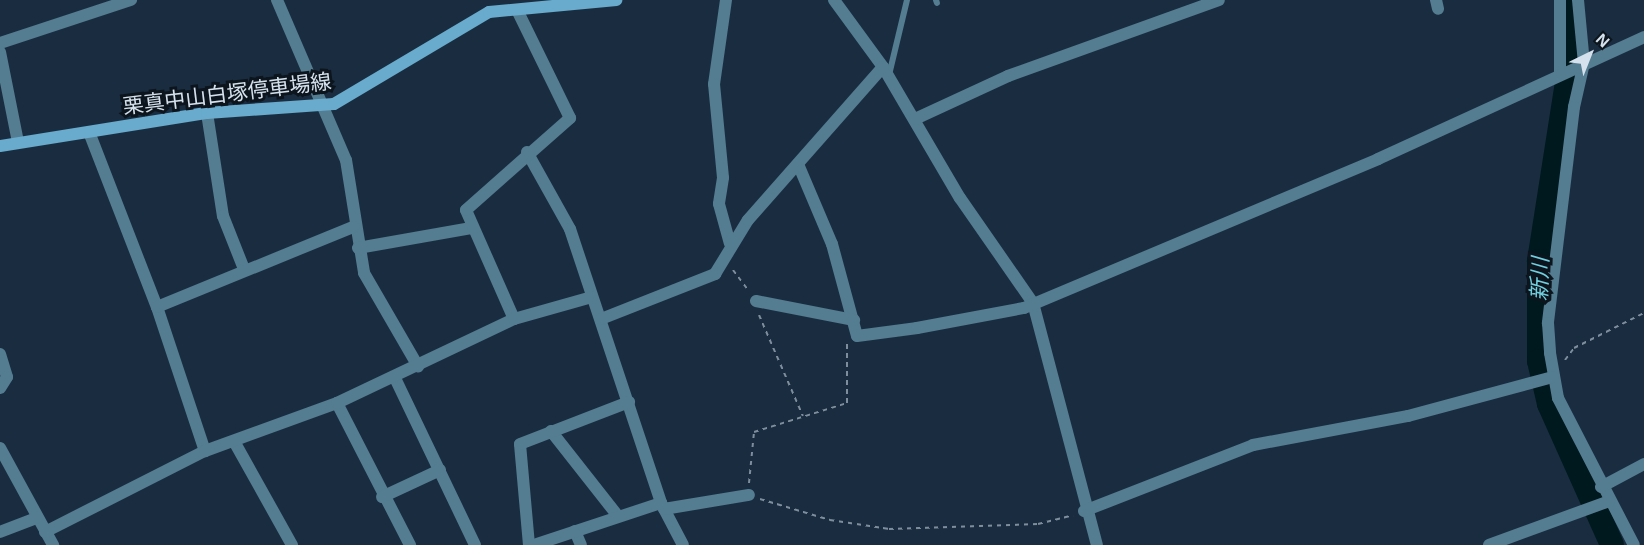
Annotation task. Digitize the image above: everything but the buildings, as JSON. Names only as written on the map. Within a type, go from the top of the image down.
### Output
[{"type":"main road","name":"栗真中山白塚停車場線","points":[[0,146],[207,113],[342,99],[489,12],[565,3],[616,0]]},
{"type":"street","points":[[0,43],[131,0]]},
{"type":"street","points":[[277,0],[346,160],[353,227],[364,273],[418,366]]},
{"type":"street","points":[[726,0],[714,84],[723,178],[718,204],[730,243]]},
{"type":"street","points":[[834,0],[886,72],[960,198],[1033,303],[1084,511],[1097,545]]},
{"type":"street","points":[[915,119],[1008,76],[1219,0]]},
{"type":"street","points":[[1560,0],[1560,75]]},
{"type":"street","points":[[1578,0],[1583,63],[1548,323],[1552,378],[1600,487],[1634,545]]},
{"type":"street","points":[[514,320],[471,228],[466,210],[527,152],[570,118],[517,10]]},
{"type":"street","points":[[798,164],[832,244],[857,336],[1033,303],[1378,159],[1644,37]]},
{"type":"street","points":[[0,52],[18,142]]},
{"type":"street","points":[[601,319],[715,273],[730,243],[798,164],[886,72]]},
{"type":"street","points":[[207,113],[223,216],[244,269]]},
{"type":"street","points":[[89,132],[157,307],[205,451]]},
{"type":"street","points":[[527,152],[558,202],[601,319],[662,506],[683,545]]},
{"type":"street","points":[[157,307],[244,269],[353,227]]},
{"type":"street","points":[[358,248],[471,228]]},
{"type":"street","points":[[45,532],[205,451],[236,443],[337,403],[395,378],[514,320],[592,297]]},
{"type":"street","points":[[756,301],[854,320]]},
{"type":"street","points":[[0,354],[7,377],[0,388]]},
{"type":"street","points":[[395,378],[475,545]]},
{"type":"street","points":[[1084,511],[1253,445],[1408,416],[1552,378]]},
{"type":"street","points":[[629,402],[520,444],[531,545],[618,516],[662,506],[749,495]]},
{"type":"street","points":[[337,403],[382,497],[410,545]]},
{"type":"street","points":[[551,431],[618,516]]},
{"type":"street","points":[[236,443],[292,545]]},
{"type":"street","points":[[0,448],[36,518],[53,545]]},
{"type":"street","points":[[1600,487],[1644,464]]},
{"type":"street","points":[[382,497],[440,470]]},
{"type":"street","points":[[1489,545],[1607,501]]},
{"type":"street","points":[[0,532],[36,518]]},
{"type":"street","points":[[575,531],[581,545]]},
{"type":"lane","points":[[886,72],[907,0]]},
{"type":"path","points":[[718,266],[735,270],[756,301],[803,416]]},
{"type":"path","points":[[1552,378],[1574,348],[1644,313]]},
{"type":"path","points":[[857,336],[847,339],[846,403],[754,432],[749,495],[830,520],[889,529],[1038,524],[1084,511]]},
{"type":"waterway","name":"新川","points":[[1569,0],[1572,50],[1539,261],[1539,361],[1549,404],[1612,545]]}]
